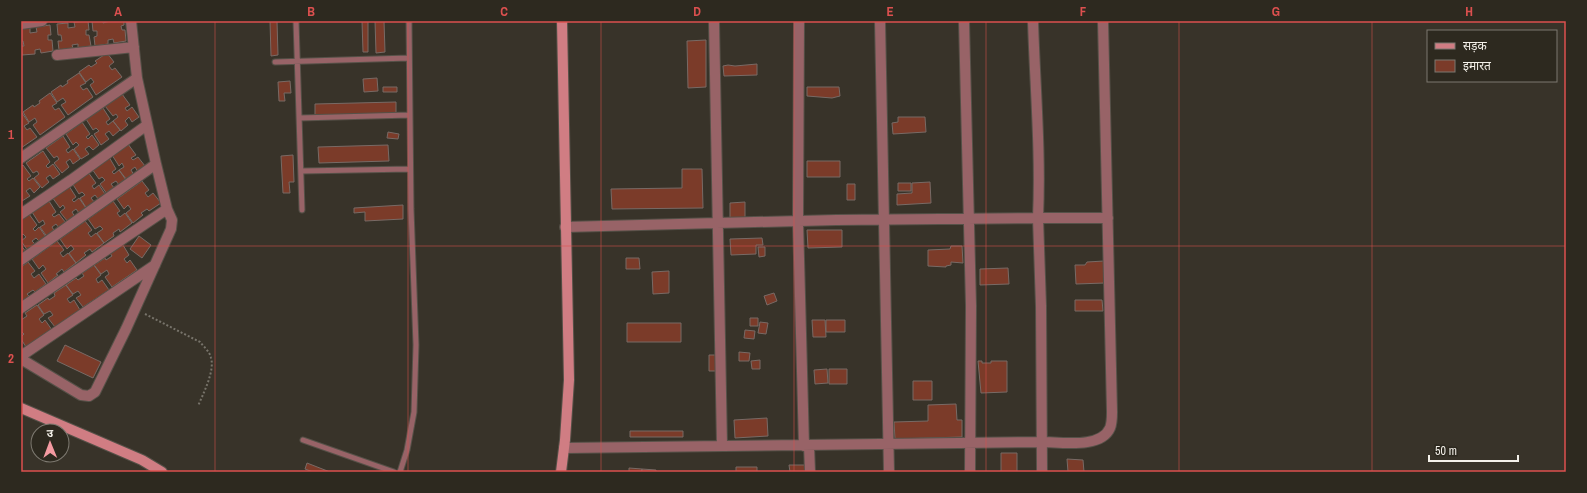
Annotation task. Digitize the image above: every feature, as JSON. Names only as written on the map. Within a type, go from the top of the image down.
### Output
[{"type":"main road","points":[[561,472],[569,380],[562,21]]},
{"type":"main road","points":[[21,408],[136,457],[162,472]]},
{"type":"street","points":[[21,24],[42,21]]},
{"type":"street","points":[[21,360],[81,395],[89,396],[95,392],[171,229],[172,220],[167,209],[137,78],[131,21]]},
{"type":"street","points":[[714,21],[722,446]]},
{"type":"street","points":[[799,21],[798,221],[807,446],[810,472]]},
{"type":"street","points":[[880,21],[889,472]]},
{"type":"street","points":[[964,21],[970,219],[970,472]]},
{"type":"street","points":[[1033,21],[1037,98],[1039,194],[1038,218],[1041,306],[1042,472]]},
{"type":"street","points":[[564,448],[1042,442],[1092,443],[1101,438],[1110,428],[1112,412],[1103,21]]},
{"type":"street","points":[[57,55],[134,47]]},
{"type":"street","points":[[21,158],[137,78]]},
{"type":"street","points":[[21,214],[147,125]]},
{"type":"street","points":[[21,260],[156,164]]},
{"type":"street","points":[[21,308],[167,209]]},
{"type":"street","points":[[566,227],[798,221],[1108,218]]},
{"type":"street","points":[[21,356],[154,265]]},
{"type":"lane","points":[[296,21],[302,210]]},
{"type":"lane","points":[[400,472],[407,450],[414,412],[416,345],[410,169],[409,21]]},
{"type":"lane","points":[[276,62],[409,58]]},
{"type":"lane","points":[[299,118],[410,115]]},
{"type":"lane","points":[[300,171],[410,169]]},
{"type":"lane","points":[[303,440],[394,472]]},
{"type":"path","points":[[135,308],[200,342],[206,348],[211,358],[212,369],[198,406]]},
{"type":"building","points":[[88,21],[89,30],[86,30],[86,35],[89,35],[91,46],[78,48],[78,44],[72,45],[73,48],[59,50],[58,41],[62,41],[61,35],[58,35],[57,24],[68,23],[68,28],[75,27],[74,22]]},
{"type":"building","points":[[92,21],[103,21],[103,23],[110,21],[124,21],[124,25],[121,26],[122,30],[125,30],[126,41],[114,43],[113,39],[108,40],[108,44],[95,46],[94,37],[97,36],[97,31],[93,31]]},
{"type":"building","points":[[270,21],[277,21],[278,55],[271,56]]},
{"type":"building","points":[[362,21],[368,21],[368,52],[363,52]]},
{"type":"building","points":[[375,21],[384,21],[385,52],[376,53]]},
{"type":"building","points":[[50,25],[51,35],[48,35],[48,40],[52,40],[53,51],[41,53],[40,49],[35,50],[35,54],[22,55],[21,46],[24,46],[23,41],[21,41],[21,29],[30,28],[30,33],[37,32],[36,27]]},
{"type":"building","points":[[706,40],[706,87],[688,88],[687,41]]},
{"type":"building","points":[[107,53],[114,62],[109,66],[112,70],[115,68],[122,77],[96,95],[90,85],[94,82],[91,78],[86,82],[79,72],[89,65],[91,67],[97,63],[95,61]]},
{"type":"building","points":[[757,64],[757,75],[724,76],[723,66]]},
{"type":"building","points":[[79,73],[86,83],[80,86],[83,90],[87,88],[93,97],[68,115],[61,105],[66,102],[63,98],[57,102],[51,92],[61,85],[62,87],[68,83],[67,81]]},
{"type":"building","points":[[377,78],[378,91],[364,92],[363,79]]},
{"type":"building","points":[[290,81],[291,93],[284,93],[285,101],[279,101],[278,82]]},
{"type":"building","points":[[383,87],[397,87],[397,92],[383,92]]},
{"type":"building","points":[[807,87],[839,87],[840,96],[832,98],[807,96]]},
{"type":"building","points":[[50,93],[57,103],[52,106],[55,110],[59,108],[65,117],[40,135],[33,125],[37,122],[35,118],[29,122],[23,112],[33,105],[34,107],[40,103],[39,101]]},
{"type":"building","points":[[122,94],[130,105],[125,108],[127,111],[132,107],[139,117],[132,122],[129,117],[125,121],[128,125],[121,131],[113,121],[118,117],[116,114],[113,116],[105,106]]},
{"type":"building","points":[[396,102],[396,115],[315,116],[315,104]]},
{"type":"building","points":[[103,108],[110,119],[106,122],[108,125],[113,121],[120,130],[113,136],[109,131],[105,134],[109,139],[101,145],[94,134],[99,131],[96,128],[93,130],[86,119]]},
{"type":"building","points":[[22,113],[29,123],[24,126],[27,130],[30,128],[37,137],[21,148],[21,114]]},
{"type":"building","points":[[898,117],[925,117],[926,132],[893,134],[892,123],[898,122]]},
{"type":"building","points":[[82,122],[90,134],[86,137],[88,139],[92,135],[99,145],[93,150],[89,146],[85,149],[89,154],[81,159],[74,149],[79,145],[76,142],[73,145],[66,134]]},
{"type":"building","points":[[388,132],[399,134],[398,139],[387,138]]},
{"type":"building","points":[[63,136],[70,147],[66,150],[68,153],[73,149],[80,159],[73,164],[70,159],[66,162],[69,167],[62,173],[54,163],[59,159],[57,156],[54,158],[46,148]]},
{"type":"building","points":[[128,144],[136,155],[131,158],[133,160],[138,157],[145,166],[138,172],[135,167],[131,170],[134,175],[127,180],[119,170],[124,167],[122,163],[119,166],[112,155]]},
{"type":"building","points":[[388,145],[389,161],[319,163],[318,147]]},
{"type":"building","points":[[43,151],[50,162],[46,166],[48,168],[53,164],[60,174],[53,179],[50,175],[46,178],[49,182],[42,188],[34,178],[39,174],[37,171],[33,173],[26,163]]},
{"type":"building","points":[[293,155],[294,182],[289,182],[290,193],[283,193],[281,156]]},
{"type":"building","points":[[109,157],[116,169],[112,172],[114,174],[119,170],[126,180],[119,185],[116,181],[111,184],[115,189],[107,194],[100,184],[105,180],[102,177],[99,179],[92,169]]},
{"type":"building","points":[[807,161],[840,161],[840,177],[807,177]]},
{"type":"building","points":[[23,165],[31,176],[27,179],[29,181],[33,178],[40,187],[34,193],[30,188],[26,191],[30,196],[22,201],[21,167]]},
{"type":"building","points":[[682,169],[702,169],[703,208],[612,209],[611,189],[682,188]]},
{"type":"building","points":[[88,172],[96,183],[92,186],[94,189],[99,185],[105,194],[99,200],[95,195],[91,198],[95,203],[87,209],[80,198],[85,195],[82,192],[79,194],[72,183]]},
{"type":"building","points":[[142,181],[149,190],[145,193],[148,197],[153,193],[161,203],[149,211],[147,209],[141,213],[143,215],[133,223],[126,213],[131,209],[128,205],[124,209],[117,199]]},
{"type":"building","points":[[930,182],[931,203],[897,205],[897,194],[912,193],[912,183]]},
{"type":"building","points":[[898,183],[911,183],[911,191],[898,191]]},
{"type":"building","points":[[847,184],[855,184],[855,200],[847,200]]},
{"type":"building","points":[[69,186],[76,197],[72,200],[74,202],[79,198],[86,208],[79,213],[76,209],[72,212],[75,217],[68,222],[60,212],[65,208],[63,205],[60,208],[52,197]]},
{"type":"building","points":[[49,201],[56,212],[52,215],[54,217],[59,214],[66,223],[59,228],[56,224],[52,227],[55,232],[48,238],[40,227],[45,224],[43,220],[39,223],[32,212]]},
{"type":"building","points":[[113,201],[120,211],[117,213],[120,217],[125,213],[132,223],[120,232],[119,229],[113,233],[114,236],[104,243],[97,233],[103,229],[100,226],[95,229],[88,219]]},
{"type":"building","points":[[745,202],[745,218],[730,218],[730,203]]},
{"type":"building","points":[[403,205],[403,219],[365,221],[365,212],[354,213],[354,208]]},
{"type":"building","points":[[29,214],[37,225],[33,229],[35,231],[39,227],[46,237],[40,242],[36,238],[32,241],[36,245],[28,251],[21,241],[26,237],[23,234],[21,235],[21,220]]},
{"type":"building","points":[[85,221],[92,230],[88,233],[91,237],[96,233],[104,243],[92,252],[90,249],[84,253],[86,255],[76,263],[69,253],[74,249],[71,245],[67,249],[60,239]]},
{"type":"building","points":[[807,230],[842,230],[842,247],[808,248]]},
{"type":"building","points":[[139,236],[151,245],[142,258],[130,249]]},
{"type":"building","points":[[762,238],[763,245],[756,245],[756,254],[731,255],[730,239]]},
{"type":"building","points":[[57,241],[64,250],[60,253],[63,257],[68,253],[76,263],[64,272],[62,269],[56,274],[58,275],[48,283],[41,273],[46,269],[43,265],[39,269],[32,259]]},
{"type":"building","points":[[21,245],[26,252],[21,255]]},
{"type":"building","points":[[123,245],[129,255],[124,259],[127,263],[130,260],[137,270],[112,287],[105,277],[109,274],[107,270],[101,274],[94,265],[105,258],[106,260],[112,256],[110,253]]},
{"type":"building","points":[[951,246],[962,246],[963,263],[951,262],[951,265],[946,267],[928,266],[928,250],[950,249]]},
{"type":"building","points":[[758,247],[765,247],[765,256],[759,257]]},
{"type":"building","points":[[626,258],[639,258],[640,269],[626,269]]},
{"type":"building","points":[[1104,261],[1105,283],[1076,284],[1075,265],[1085,265],[1087,262]]},
{"type":"building","points":[[28,262],[35,271],[31,274],[34,278],[39,274],[46,284],[35,292],[33,290],[27,294],[29,296],[21,302],[21,267]]},
{"type":"building","points":[[94,265],[101,275],[96,279],[98,283],[102,280],[109,290],[83,307],[76,298],[81,295],[78,291],[73,294],[66,285],[76,278],[78,280],[84,276],[82,273]]},
{"type":"building","points":[[1008,268],[1009,284],[980,285],[980,269]]},
{"type":"building","points":[[669,271],[669,293],[653,294],[652,272]]},
{"type":"building","points":[[66,285],[73,295],[67,299],[70,303],[74,300],[80,310],[55,327],[48,318],[53,315],[50,311],[44,314],[38,305],[48,298],[49,300],[55,296],[54,293]]},
{"type":"building","points":[[774,293],[777,301],[767,305],[764,296]]},
{"type":"building","points":[[1075,300],[1102,300],[1103,311],[1075,311]]},
{"type":"building","points":[[37,305],[44,315],[39,319],[42,323],[45,320],[52,330],[26,347],[21,339],[24,334],[21,331],[21,320],[27,316],[25,313]]},
{"type":"building","points":[[750,318],[758,318],[758,326],[750,326]]},
{"type":"building","points":[[812,320],[825,320],[826,337],[813,337]]},
{"type":"building","points":[[826,320],[845,320],[845,332],[826,332]]},
{"type":"building","points":[[760,322],[768,323],[766,334],[758,333]]},
{"type":"building","points":[[627,323],[681,323],[681,342],[627,342]]},
{"type":"building","points":[[745,330],[755,331],[754,339],[744,338]]},
{"type":"building","points":[[65,345],[101,362],[93,378],[57,361]]},
{"type":"building","points":[[739,352],[750,353],[749,361],[739,361]]},
{"type":"building","points":[[709,355],[716,355],[716,371],[709,371]]},
{"type":"building","points":[[760,360],[760,369],[752,369],[751,361]]},
{"type":"building","points":[[978,361],[982,361],[982,363],[991,363],[991,361],[1007,361],[1007,392],[981,393]]},
{"type":"building","points":[[827,369],[828,383],[815,384],[814,370]]},
{"type":"building","points":[[829,369],[847,369],[847,384],[829,384]]},
{"type":"building","points":[[913,381],[932,381],[932,400],[913,400]]},
{"type":"building","points":[[956,404],[957,420],[962,420],[962,437],[895,439],[894,422],[928,421],[928,405]]},
{"type":"building","points":[[767,418],[768,436],[735,438],[734,420]]},
{"type":"building","points":[[630,431],[683,431],[683,437],[630,437]]},
{"type":"building","points":[[1001,453],[1017,453],[1017,472],[1001,472]]},
{"type":"building","points":[[1067,459],[1083,460],[1084,472],[1068,472]]},
{"type":"building","points":[[307,463],[330,472],[313,472],[305,469]]},
{"type":"building","points":[[789,465],[807,465],[807,472],[790,472]]},
{"type":"building","points":[[736,467],[757,467],[757,472],[736,472]]},
{"type":"building","points":[[629,468],[642,469],[641,472],[629,472]]},
{"type":"building","points":[[642,469],[656,470],[656,472],[642,472]]}]
